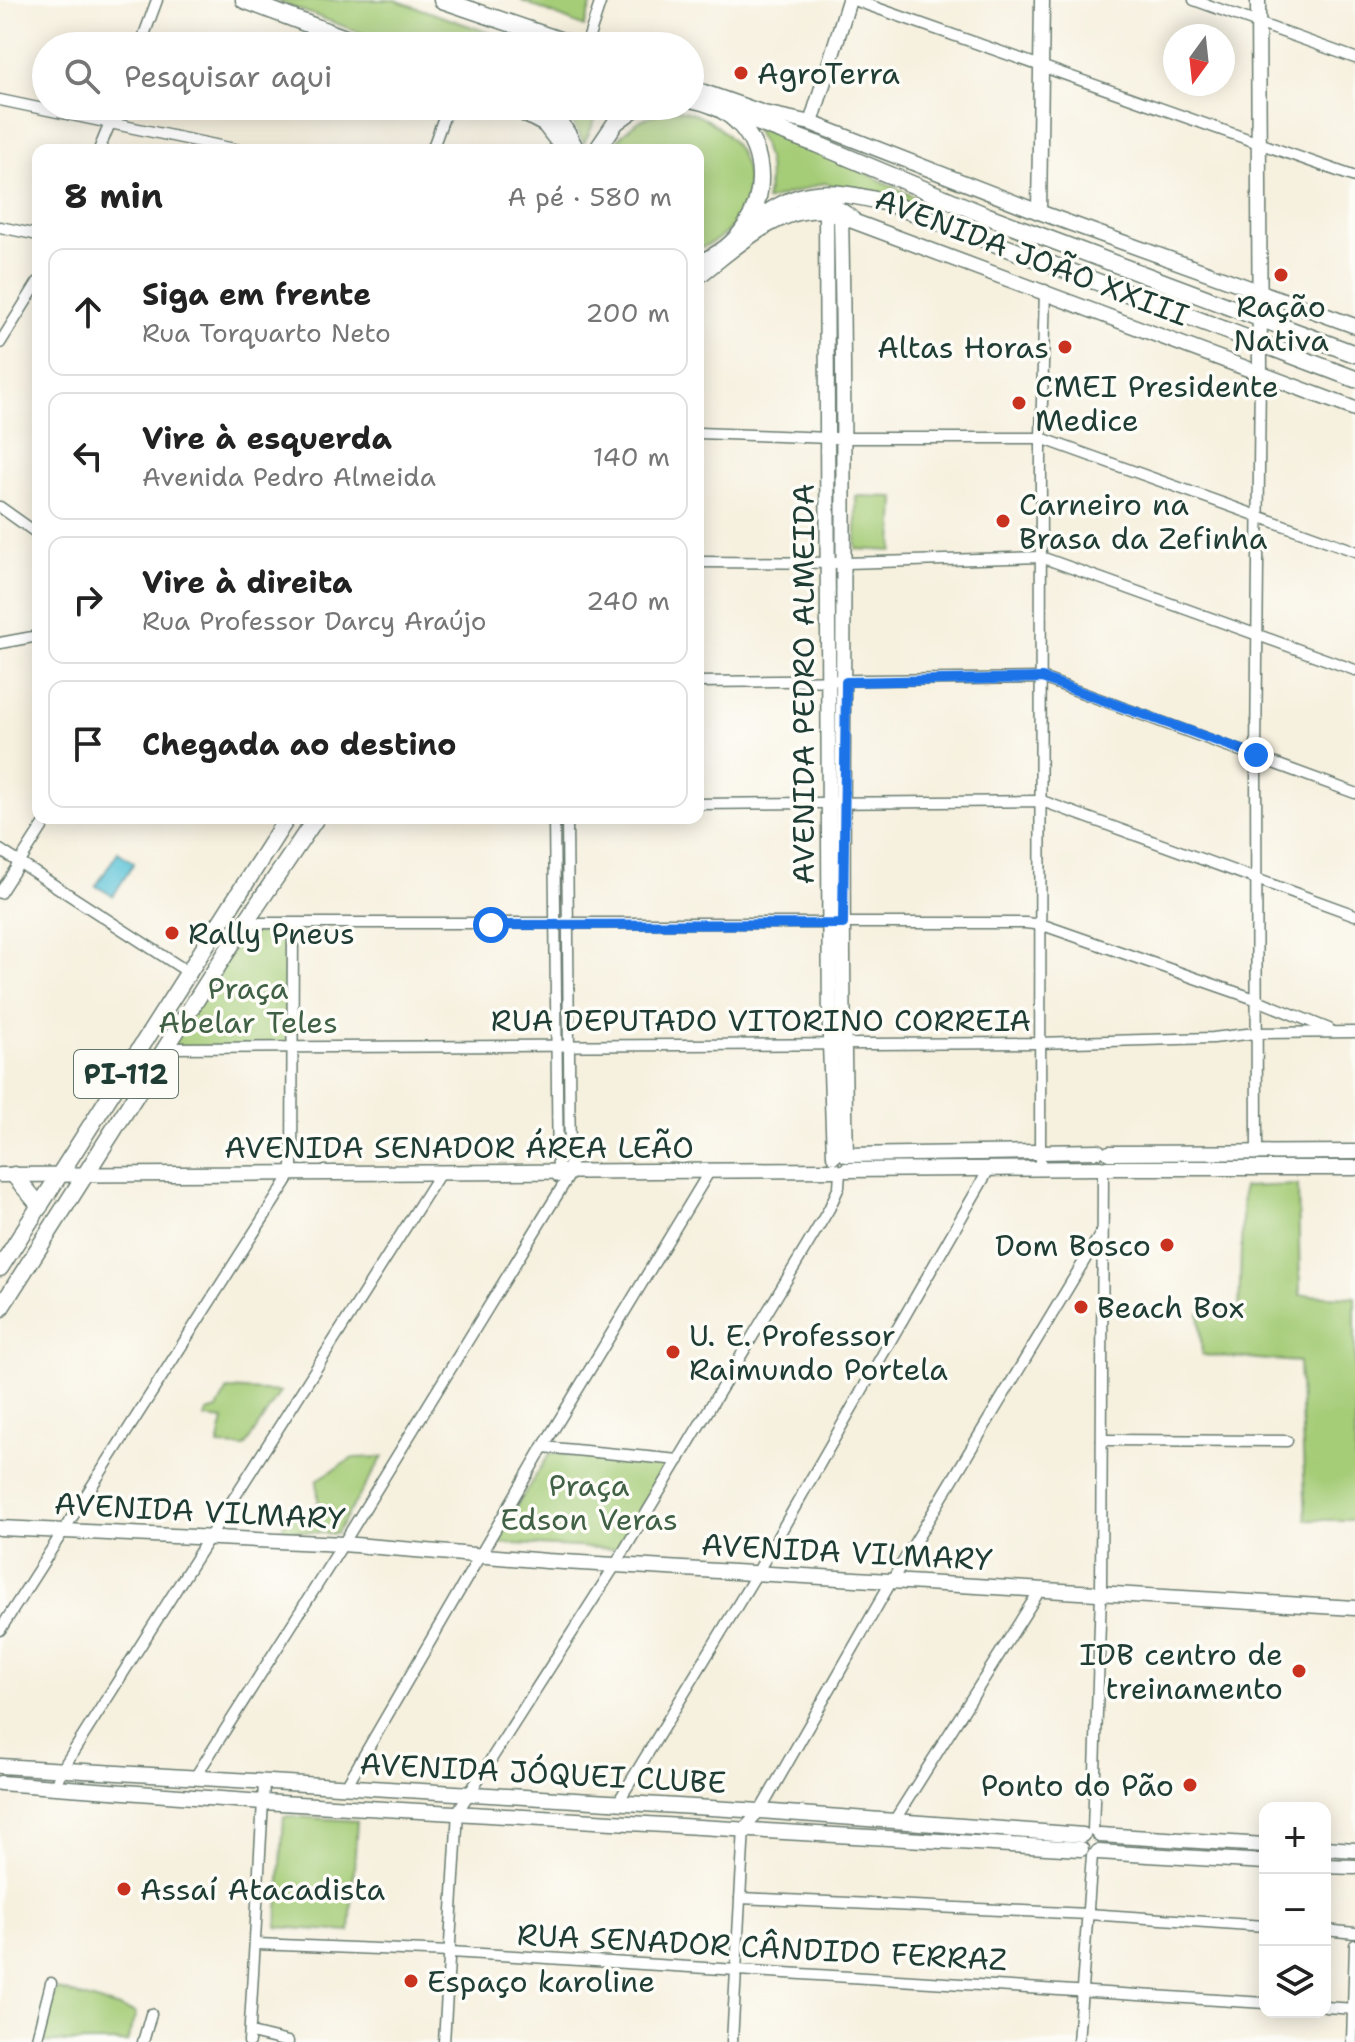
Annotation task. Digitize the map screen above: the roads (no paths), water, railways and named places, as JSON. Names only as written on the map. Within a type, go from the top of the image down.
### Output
[{"type":"main road","points":[[244,0],[329,32]]},
{"type":"main road","points":[[442,0],[536,32]]},
{"type":"main road","name":"AVENIDA JOÃO XXIII","points":[[704,101],[1355,354]]},
{"type":"main road","points":[[716,107],[746,134],[758,162],[758,202],[746,230]]},
{"type":"main road","points":[[764,113],[860,157],[874,169]]},
{"type":"main road","points":[[537,120],[545,124],[560,144]]},
{"type":"main road","points":[[557,120],[573,144]]},
{"type":"main road","points":[[601,144],[619,120]]},
{"type":"main road","name":"AVENIDA JOÃO XXIII","points":[[704,260],[732,246],[778,204],[810,193],[832,192],[888,203],[1355,379]]},
{"type":"main road","points":[[778,204],[819,202],[834,207],[839,215]]},
{"type":"main road","name":"PI-112","points":[[0,1268],[191,974],[283,824]]},
{"type":"main road","name":"PI-112","points":[[0,1309],[245,923],[312,824]]},
{"type":"main road","points":[[7,1175],[40,1206]]},
{"type":"street","points":[[145,32],[157,0]]},
{"type":"street","points":[[591,32],[601,0]]},
{"type":"street","points":[[811,123],[852,0],[1355,177]]},
{"type":"street","points":[[1039,212],[1042,0]]},
{"type":"street","points":[[1194,0],[1355,58]]},
{"type":"street","points":[[1257,1158],[1256,755],[1261,318],[1258,0]]},
{"type":"street","name":"AVENIDA JOÃO XXIII","points":[[704,98],[811,123],[1039,212],[1355,326]]},
{"type":"street","points":[[0,100],[32,107]]},
{"type":"street","points":[[92,120],[209,144]]},
{"type":"street","points":[[102,144],[112,120]]},
{"type":"street","points":[[434,144],[443,120]]},
{"type":"street","name":"AVENIDA JOÃO XXIII","points":[[704,273],[770,226],[802,211],[839,215],[1355,409]]},
{"type":"street","name":"AVENIDA PEDRO ALMEIDA","points":[[458,1811],[616,1564],[829,1209],[839,1187],[837,803],[846,682],[846,438],[839,215]]},
{"type":"street","name":"AVENIDA PEDRO ALMEIDA","points":[[837,803],[828,682],[829,438],[839,215]]},
{"type":"street","points":[[0,227],[32,234]]},
{"type":"street","points":[[1040,1160],[1038,1043],[1043,925],[1041,438],[1045,290]]},
{"type":"street","points":[[0,343],[32,303]]},
{"type":"street","points":[[704,433],[829,438],[1041,438],[1355,551]]},
{"type":"street","points":[[0,507],[32,530]]},
{"type":"street","points":[[704,562],[846,563],[1041,557],[1355,670]]},
{"type":"street","points":[[0,643],[32,637]]},
{"type":"street","points":[[704,682],[1042,678],[1355,793]]},
{"type":"street","points":[[704,804],[1042,801],[1355,915]]},
{"type":"street","points":[[0,893],[44,824]]},
{"type":"street","points":[[554,824],[554,1045],[563,1178]]},
{"type":"street","points":[[194,1779],[343,1544],[563,1178],[571,1045],[567,824]]},
{"type":"street","points":[[0,850],[191,974]]},
{"type":"street","points":[[245,923],[1043,925],[1255,999],[1335,1032]]},
{"type":"street","points":[[0,1630],[292,1173],[293,925]]},
{"type":"street","name":"RUA DEPUTADO VITORINO CORREIA","points":[[166,1048],[1038,1043],[1199,1039],[1255,1033],[1355,1032]]},
{"type":"street","points":[[1078,2042],[1088,1914],[1101,1593],[1101,1233],[1103,1168],[1112,1161],[1104,1152]]},
{"type":"street","name":"AVENIDA SENADOR ÁREA LEÃO","points":[[840,1165],[988,1171],[1040,1160],[1104,1152],[1257,1158],[1355,1168]]},
{"type":"street","name":"AVENIDA SENADOR ÁREA LEÃO","points":[[60,1175],[440,1173],[563,1178],[840,1165],[1040,1160],[1103,1168],[1355,1152]]},
{"type":"street","points":[[617,1804],[757,1573],[988,1171]]},
{"type":"street","points":[[345,1788],[543,1447],[709,1172]]},
{"type":"street","points":[[55,1787],[61,1771],[440,1173]]},
{"type":"street","points":[[7,1175],[60,1175]]},
{"type":"street","points":[[732,2042],[744,1828],[760,1811],[891,1582],[1101,1233]]},
{"type":"street","points":[[1102,1440],[1287,1441]]},
{"type":"street","points":[[543,1447],[679,1460]]},
{"type":"street","name":"AVENIDA VILMARY","points":[[0,1528],[343,1544],[479,1556],[1355,1608]]},
{"type":"street","points":[[894,1821],[1040,1590]]},
{"type":"street","name":"AVENIDA JÓQUEI CLUBE","points":[[0,1766],[894,1821],[1259,1861]]},
{"type":"street","name":"AVENIDA JÓQUEI CLUBE","points":[[0,1783],[263,1802],[744,1828],[1091,1843],[1259,1845]]},
{"type":"street","points":[[264,1784],[250,2037],[288,2042]]},
{"type":"street","points":[[444,2042],[458,1811]]},
{"type":"street","points":[[1331,1848],[1355,1850]]},
{"type":"street","points":[[1331,1866],[1355,1867]]},
{"type":"street","points":[[740,1898],[1088,1914],[1259,1926]]},
{"type":"street","points":[[1331,1931],[1355,1933]]},
{"type":"street","name":"RUA SENADOR CÂNDIDO FERRAZ","points":[[257,1944],[450,1952],[1259,2003]]},
{"type":"street","points":[[1352,2042],[1355,1945]]},
{"type":"street","points":[[36,2042],[51,1983]]},
{"type":"street","points":[[1331,2007],[1353,2009]]},
{"type":"street","points":[[143,2042],[151,2014]]},
{"type":"water","points":[[118,852],[134,863],[113,896],[96,886]]},
{"type":"place","name":"AgroTerra","points":[[741,73]]},
{"type":"place","name":"Ração Nativa","points":[[1281,275]]},
{"type":"place","name":"Altas Horas","points":[[1065,347]]},
{"type":"place","name":"CMEI Presidente Medice","points":[[1019,403]]},
{"type":"place","name":"Carneiro na Brasa da Zefinha","points":[[1003,521]]},
{"type":"place","name":"Rally Pneus","points":[[172,933]]},
{"type":"place","name":"Dom Bosco","points":[[1167,1245]]},
{"type":"place","name":"Beach Box","points":[[1081,1307]]},
{"type":"place","name":"U. E. Professor Raimundo Portela","points":[[673,1352]]},
{"type":"place","name":"IDB centro de treinamento","points":[[1299,1671]]},
{"type":"place","name":"Ponto do Pão","points":[[1190,1785]]},
{"type":"place","name":"Assaí Atacadista","points":[[124,1889]]},
{"type":"place","name":"Espaço karoline","points":[[411,1981]]},
{"type":"park label","name":"Praça Abelar Teles","points":[[248,1005]]},
{"type":"park label","name":"Praça Edson Veras","points":[[589,1502]]}]
